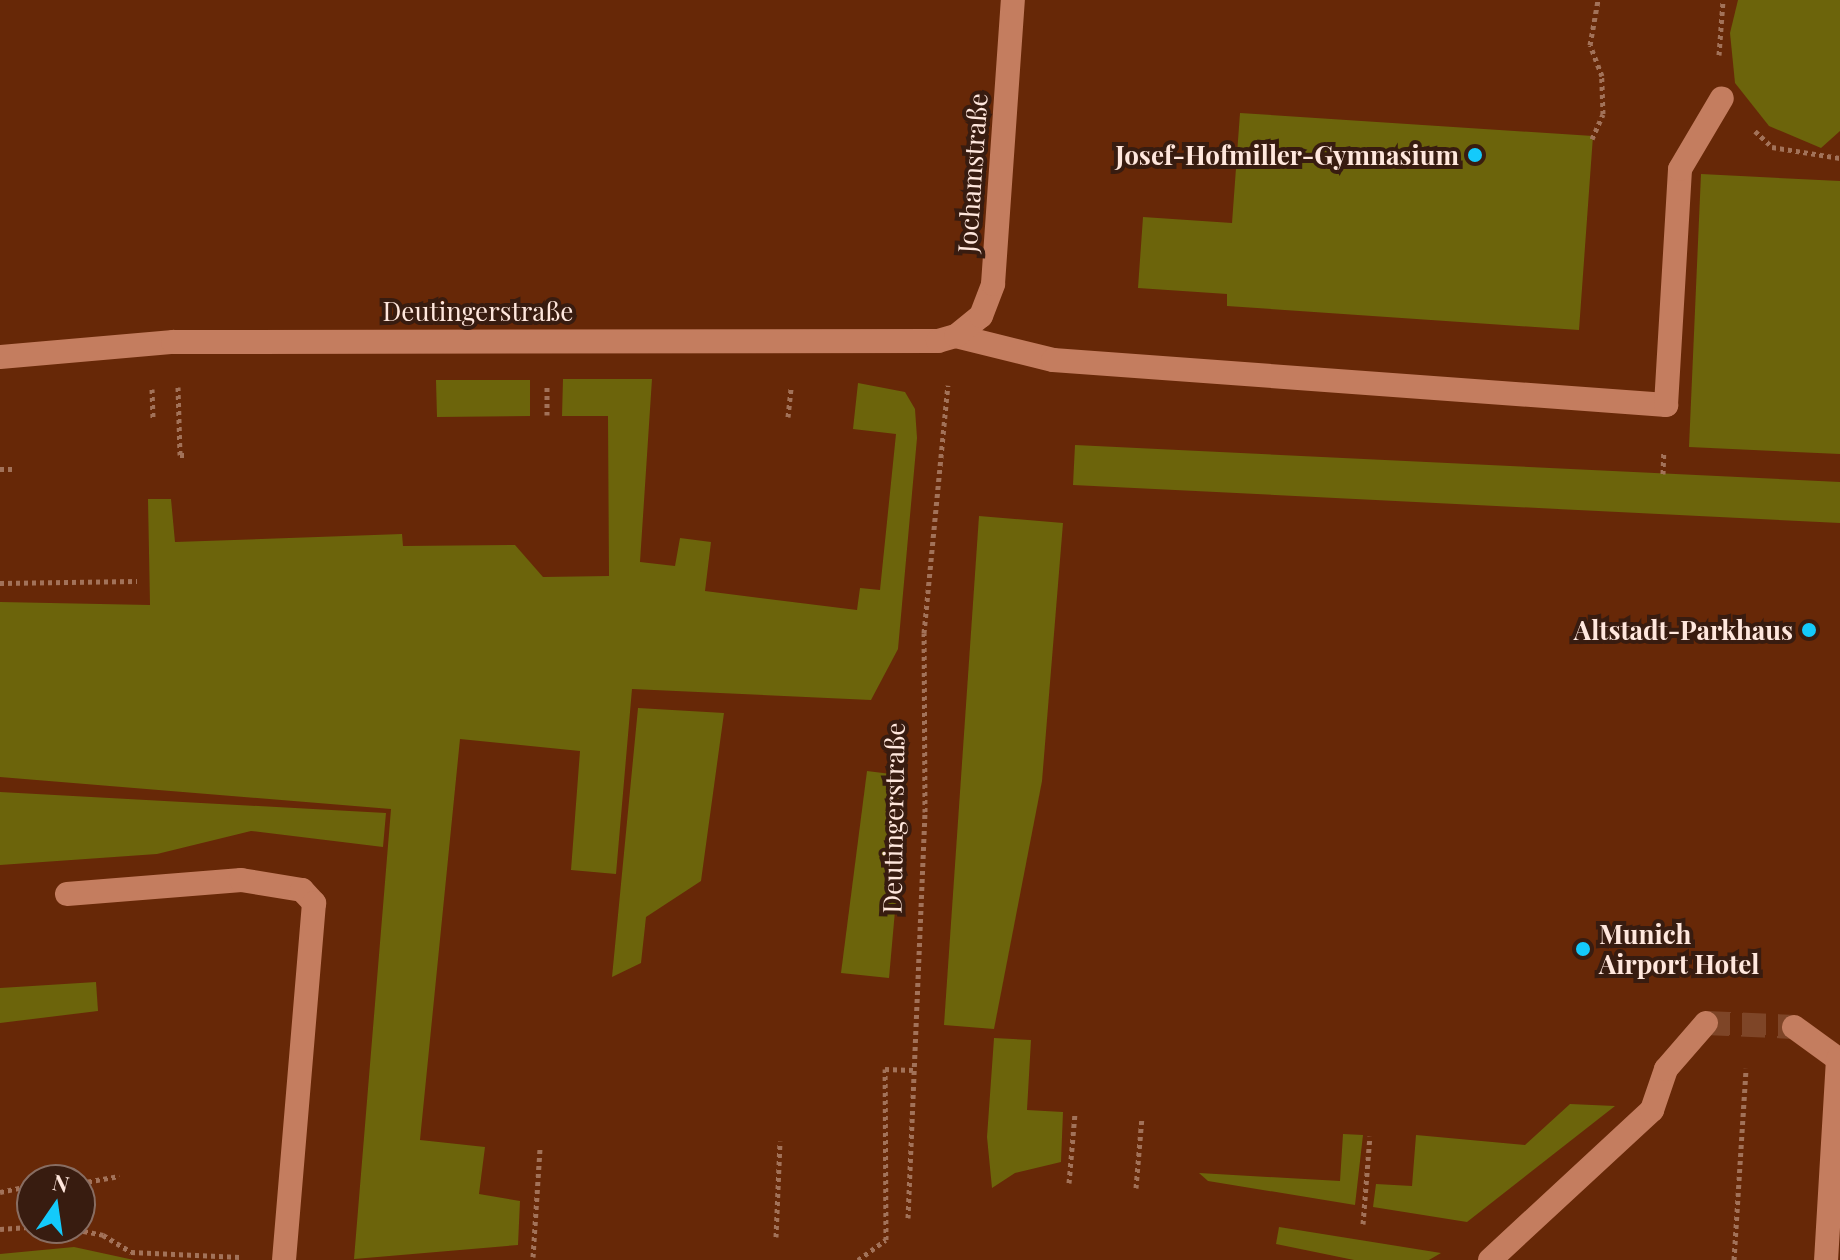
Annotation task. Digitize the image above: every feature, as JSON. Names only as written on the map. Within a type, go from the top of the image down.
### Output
[{"type":"street","name":"Jochamstraße","points":[[956,336],[981,316],[993,284],[1013,0]]},
{"type":"street","points":[[956,336],[1053,360],[1666,405],[1680,169],[1722,98]]},
{"type":"street","name":"Deutingerstraße","points":[[0,357],[173,342],[923,341],[956,336]]},
{"type":"street","points":[[67,894],[241,880],[302,890],[314,903],[284,1260]]},
{"type":"street","points":[[1490,1260],[1652,1110],[1666,1069],[1706,1023]]},
{"type":"street","points":[[1794,1027],[1838,1059],[1826,1260]]},
{"type":"path","points":[[1592,139],[1603,114],[1602,76],[1590,45],[1598,0]]},
{"type":"path","points":[[547,371],[547,415]]},
{"type":"path","points":[[788,417],[793,372]]},
{"type":"path","points":[[178,374],[180,455],[186,455]]},
{"type":"path","name":"Deutingerstraße","points":[[908,1218],[925,812],[924,633],[949,376]]},
{"type":"path","points":[[0,469],[13,469]]},
{"type":"path","points":[[0,583],[137,581]]},
{"type":"path","points":[[1734,1260],[1746,1068]]},
{"type":"path","points":[[858,1260],[886,1240],[885,1069],[913,1070]]},
{"type":"path","points":[[1069,1183],[1075,1113]]},
{"type":"path","points":[[1136,1188],[1142,1117]]},
{"type":"path","points":[[1363,1224],[1370,1136]]},
{"type":"path","points":[[776,1237],[780,1141]]},
{"type":"path","points":[[533,1257],[540,1148]]},
{"type":"path","points":[[96,1180],[119,1176]]},
{"type":"path","points":[[96,1234],[131,1252],[284,1260]]},
{"type":"shaded area","points":[[1738,0],[1840,0],[1840,131],[1821,148],[1769,126],[1735,83],[1730,33]]},
{"type":"shaded area","points":[[1240,113],[1593,136],[1579,330],[1227,306],[1227,294],[1138,288],[1143,217],[1232,223]]},
{"type":"shaded area","points":[[1701,174],[1840,181],[1840,454],[1689,447]]},
{"type":"shaded area","points":[[563,379],[652,379],[640,562],[675,566],[680,538],[711,542],[705,591],[857,610],[860,588],[880,590],[896,434],[853,429],[858,383],[905,392],[915,409],[917,438],[898,649],[871,700],[632,689],[616,874],[571,870],[580,751],[460,739],[420,1140],[485,1147],[479,1194],[520,1201],[518,1245],[354,1259],[391,809],[0,777],[0,602],[150,605],[148,499],[171,499],[175,542],[402,534],[403,546],[515,545],[543,577],[609,576],[608,416],[562,416]]},
{"type":"shaded area","points":[[436,380],[530,380],[530,416],[437,417]]},
{"type":"shaded area","points":[[1075,445],[1840,482],[1840,523],[1073,485]]},
{"type":"shaded area","points":[[979,516],[1063,523],[1042,781],[994,1029],[944,1025]]},
{"type":"shaded area","points":[[638,708],[724,713],[701,881],[646,917],[641,963],[612,977]]},
{"type":"shaded area","points":[[867,771],[907,776],[889,978],[841,973]]},
{"type":"shaded area","points":[[0,792],[386,813],[383,847],[251,831],[157,854],[0,865]]},
{"type":"shaded area","points":[[96,982],[98,1011],[0,1023],[0,988]]},
{"type":"shaded area","points":[[994,1038],[1031,1040],[1027,1110],[1063,1112],[1061,1162],[1015,1173],[992,1188],[987,1137]]},
{"type":"shaded area","points":[[1570,1104],[1615,1106],[1467,1222],[1373,1207],[1376,1184],[1412,1186],[1416,1135],[1525,1145]]},
{"type":"shaded area","points":[[1343,1134],[1363,1135],[1355,1205],[1208,1181],[1199,1173],[1340,1181]]},
{"type":"shaded area","points":[[1279,1227],[1441,1253],[1429,1260],[1354,1260],[1276,1244]]},
{"type":"shaded area","points":[[74,1247],[134,1260],[0,1260],[0,1254]]},
{"type":"tunnel","points":[[1706,1023],[1794,1027]]},
{"type":"place","name":"Josef-Hofmiller-Gymnasium","points":[[1475,155]]},
{"type":"place","name":"Altstadt-Parkhaus","points":[[1809,630]]},
{"type":"place","name":"Munich Airport Hotel","points":[[1583,949]]}]
